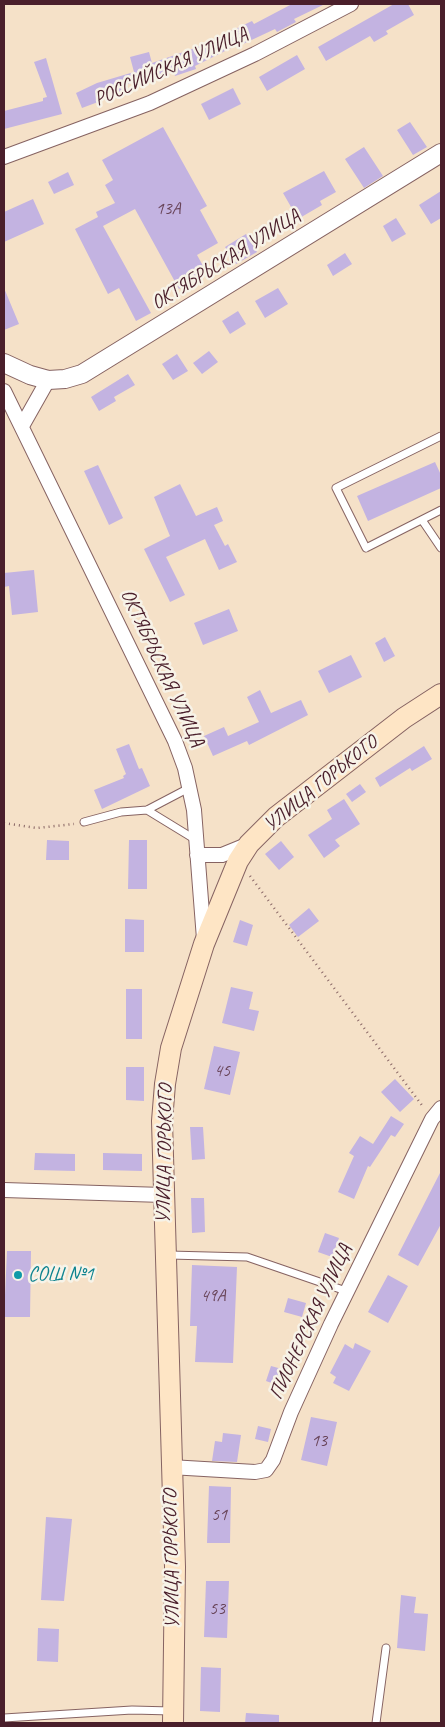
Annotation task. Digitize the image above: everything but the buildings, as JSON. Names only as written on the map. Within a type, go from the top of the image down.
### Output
[{"type":"main road","name":"УЛИЦА ГОРЬКОГО","points":[[172,1717],[175,1567],[170,1467],[166,1255],[162,1195],[164,1084],[171,1048],[204,944],[238,861],[249,844],[276,817],[404,718],[441,694]]},
{"type":"street","name":"РОССИЙСКАЯ УЛИЦА","points":[[4,157],[150,103],[255,54],[351,4]]},
{"type":"street","name":"ОКТЯБРЬСКАЯ УЛИЦА","points":[[48,380],[65,379],[82,374],[441,153]]},
{"type":"street","points":[[4,363],[30,375],[48,380],[22,426]]},
{"type":"street","name":"ОКТЯБРЬСКАЯ УЛИЦА","points":[[4,391],[175,741],[189,788],[196,841],[204,944]]},
{"type":"street","points":[[197,856],[222,855],[249,844]]},
{"type":"street","name":"ПИОНЕРСКАЯ УЛИЦА","points":[[170,1467],[255,1472],[266,1470],[273,1460],[291,1412],[346,1291],[437,1113]]},
{"type":"street","points":[[4,1190],[162,1195]]},
{"type":"lane","points":[[441,436],[336,488],[366,548],[441,510]]},
{"type":"lane","points":[[422,520],[441,548]]},
{"type":"lane","points":[[84,822],[120,812],[147,810],[189,788]]},
{"type":"lane","points":[[147,810],[196,841]]},
{"type":"lane","points":[[166,1255],[247,1257],[346,1291]]},
{"type":"lane","points":[[376,1723],[386,1648]]},
{"type":"lane","points":[[4,1718],[132,1710],[172,1717]]},
{"type":"path","points":[[4,823],[37,828],[84,822]]},
{"type":"path","points":[[238,861],[437,1113]]},
{"type":"place","name":"СОШ №1","points":[[18,1275]]}]
